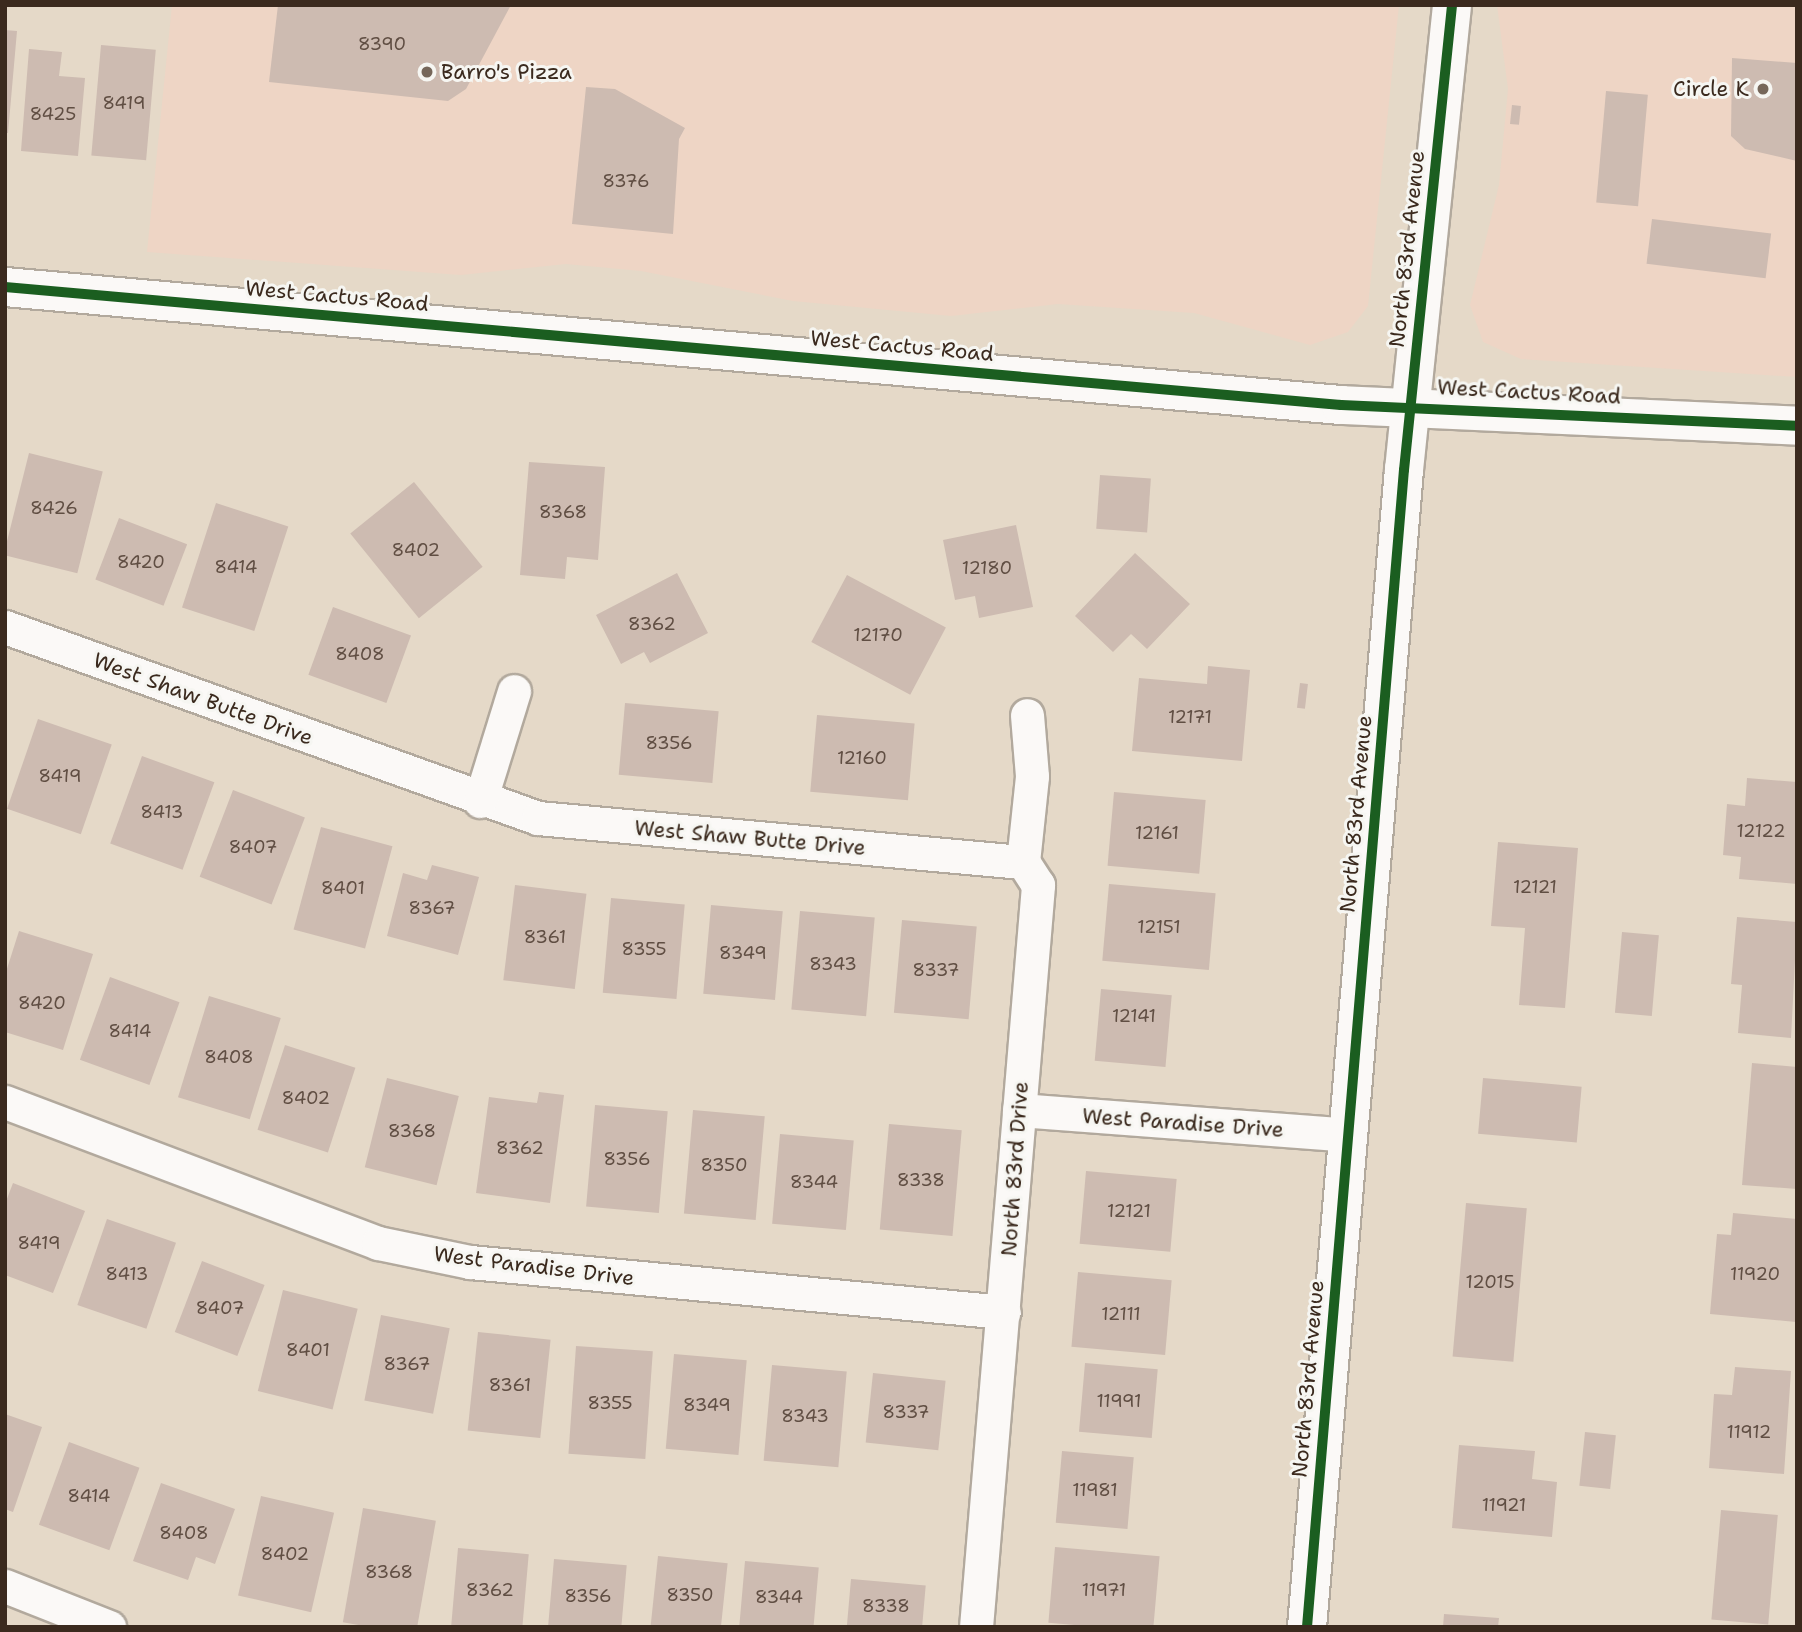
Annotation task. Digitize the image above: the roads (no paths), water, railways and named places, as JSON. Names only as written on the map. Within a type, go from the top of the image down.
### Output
[{"type":"main road","name":"North 83rd Avenue","points":[[1307,1627],[1410,406],[1452,5]]},
{"type":"main road","name":"West Cactus Road","points":[[5,287],[1341,405],[1410,406],[1797,426]]},
{"type":"street","name":"West Shaw Butte Drive","points":[[5,626],[480,801],[538,818],[1023,862]]},
{"type":"street","points":[[480,801],[514,691]]},
{"type":"street","points":[[1023,862],[1032,776],[1027,715]]},
{"type":"street","name":"North 83rd Drive","points":[[976,1627],[1038,885],[1023,862]]},
{"type":"street","name":"West Paradise Drive","points":[[5,1102],[378,1243],[470,1262],[1004,1312]]},
{"type":"street","name":"West Paradise Drive","points":[[1019,1110],[1348,1135]]},
{"type":"street","points":[[5,1586],[109,1627]]},
{"type":"place","name":"Barro's Pizza","points":[[427,72]]},
{"type":"place","name":"Circle K","points":[[1763,89]]}]
